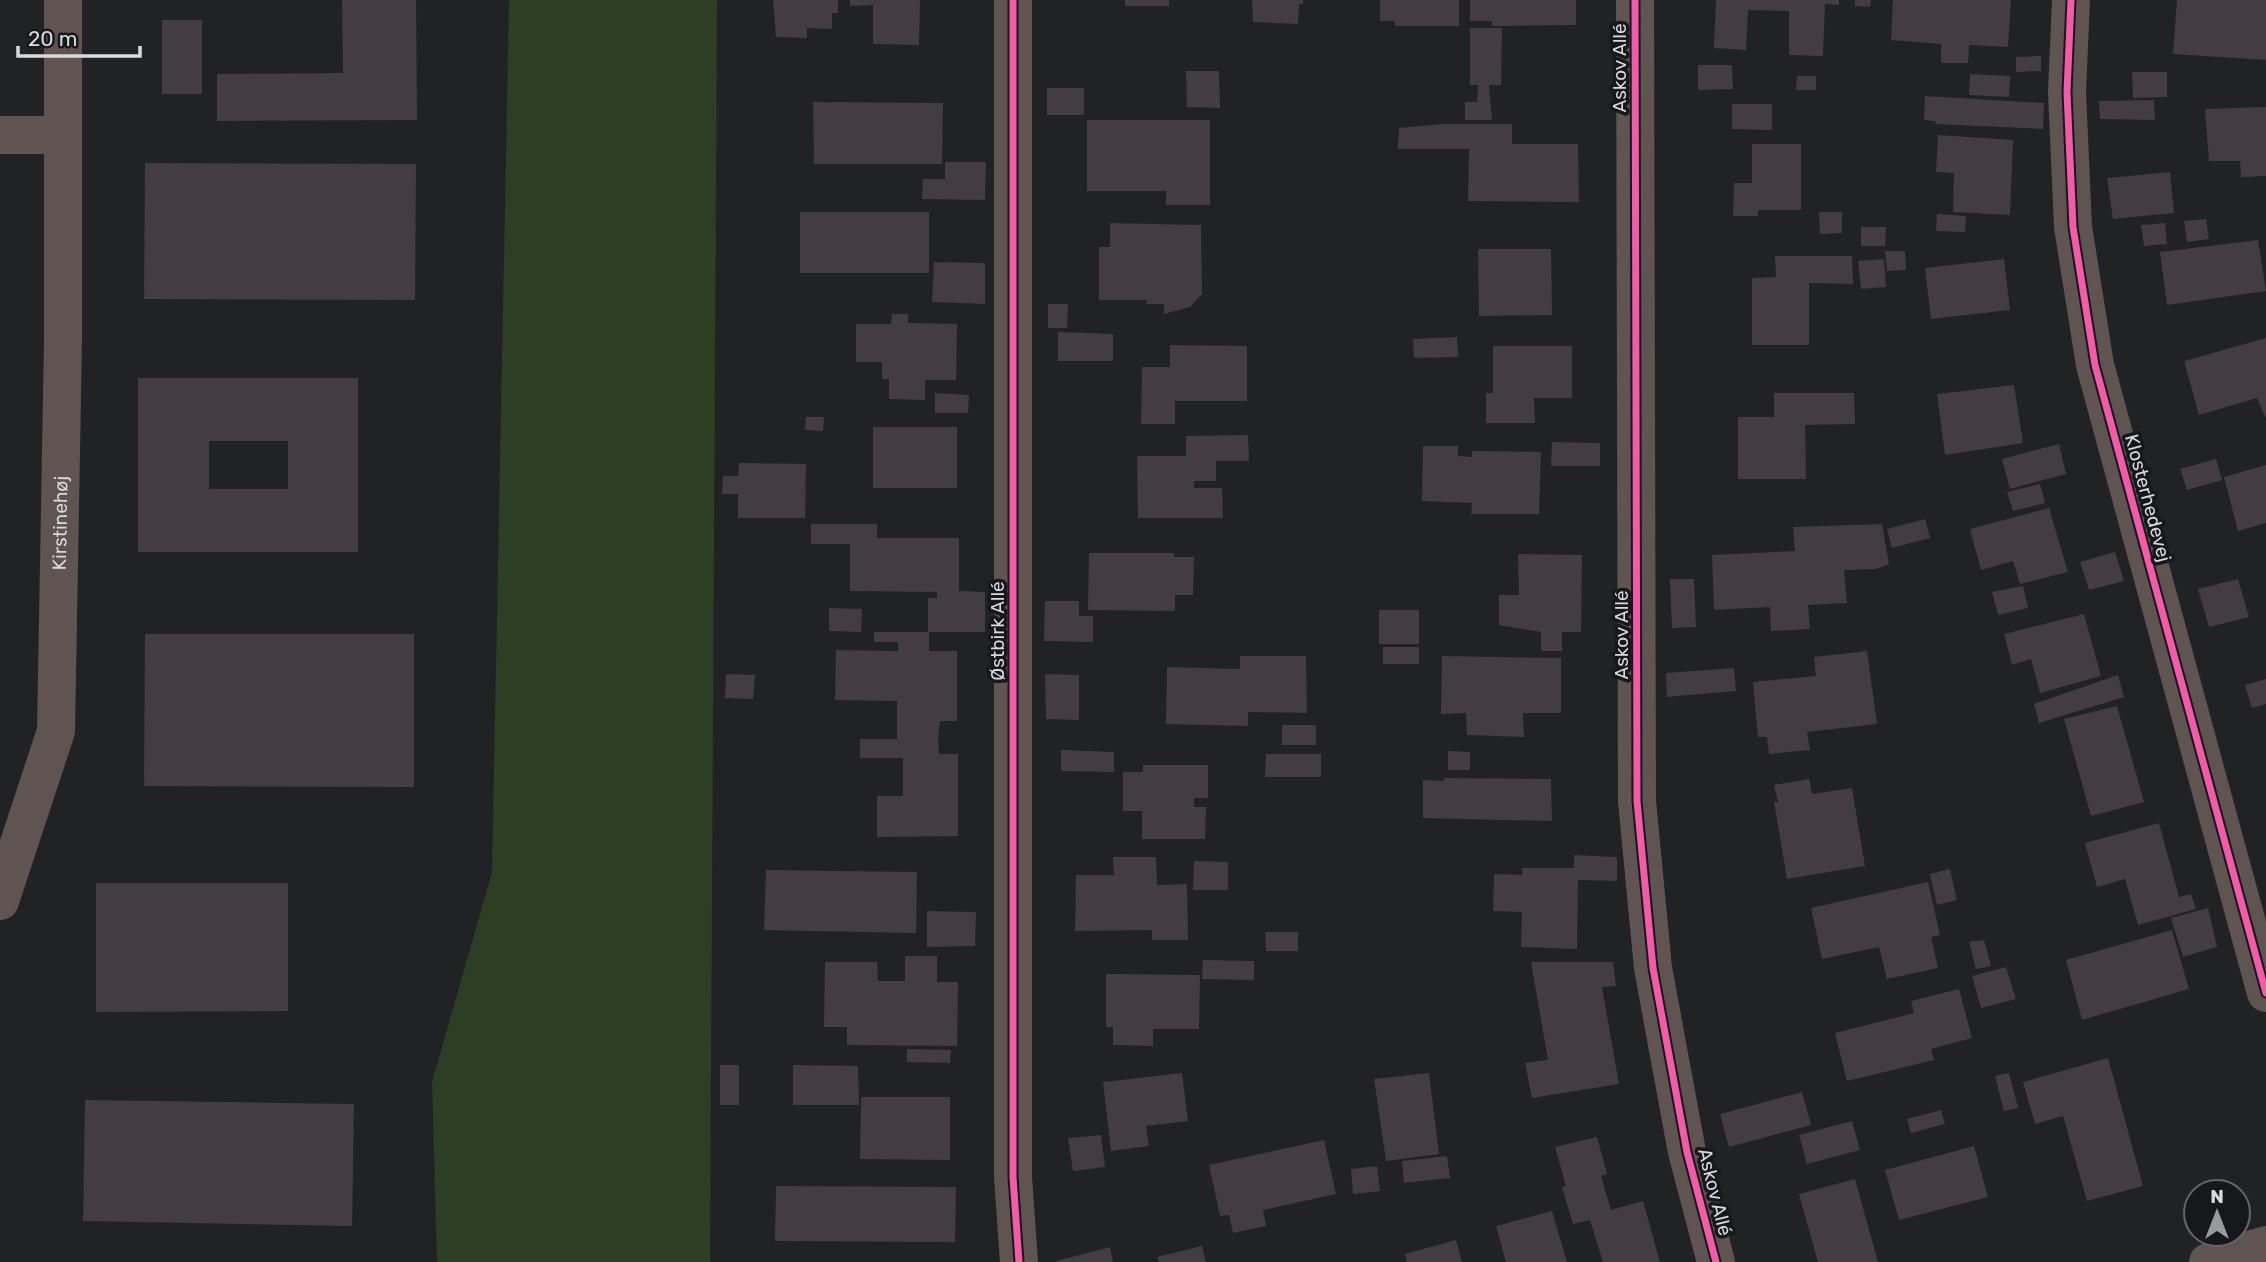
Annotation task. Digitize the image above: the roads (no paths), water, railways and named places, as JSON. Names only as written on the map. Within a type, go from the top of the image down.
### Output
[{"type":"street","name":"Kirstinehøj","points":[[0,901],[56,731],[62,527],[63,0]]},
{"type":"street","name":"Østbirk Allé","points":[[1013,0],[1013,1177],[1019,1262]]},
{"type":"street","name":"Askov Allé","points":[[1635,0],[1637,801],[1653,968],[1687,1152],[1716,1262]]},
{"type":"street","name":"Klosterhedevej","points":[[2071,0],[2067,92],[2073,227],[2095,365],[2266,993]]},
{"type":"street","points":[[0,135],[62,135]]},
{"type":"street","points":[[2208,1262],[2266,1245]]}]
